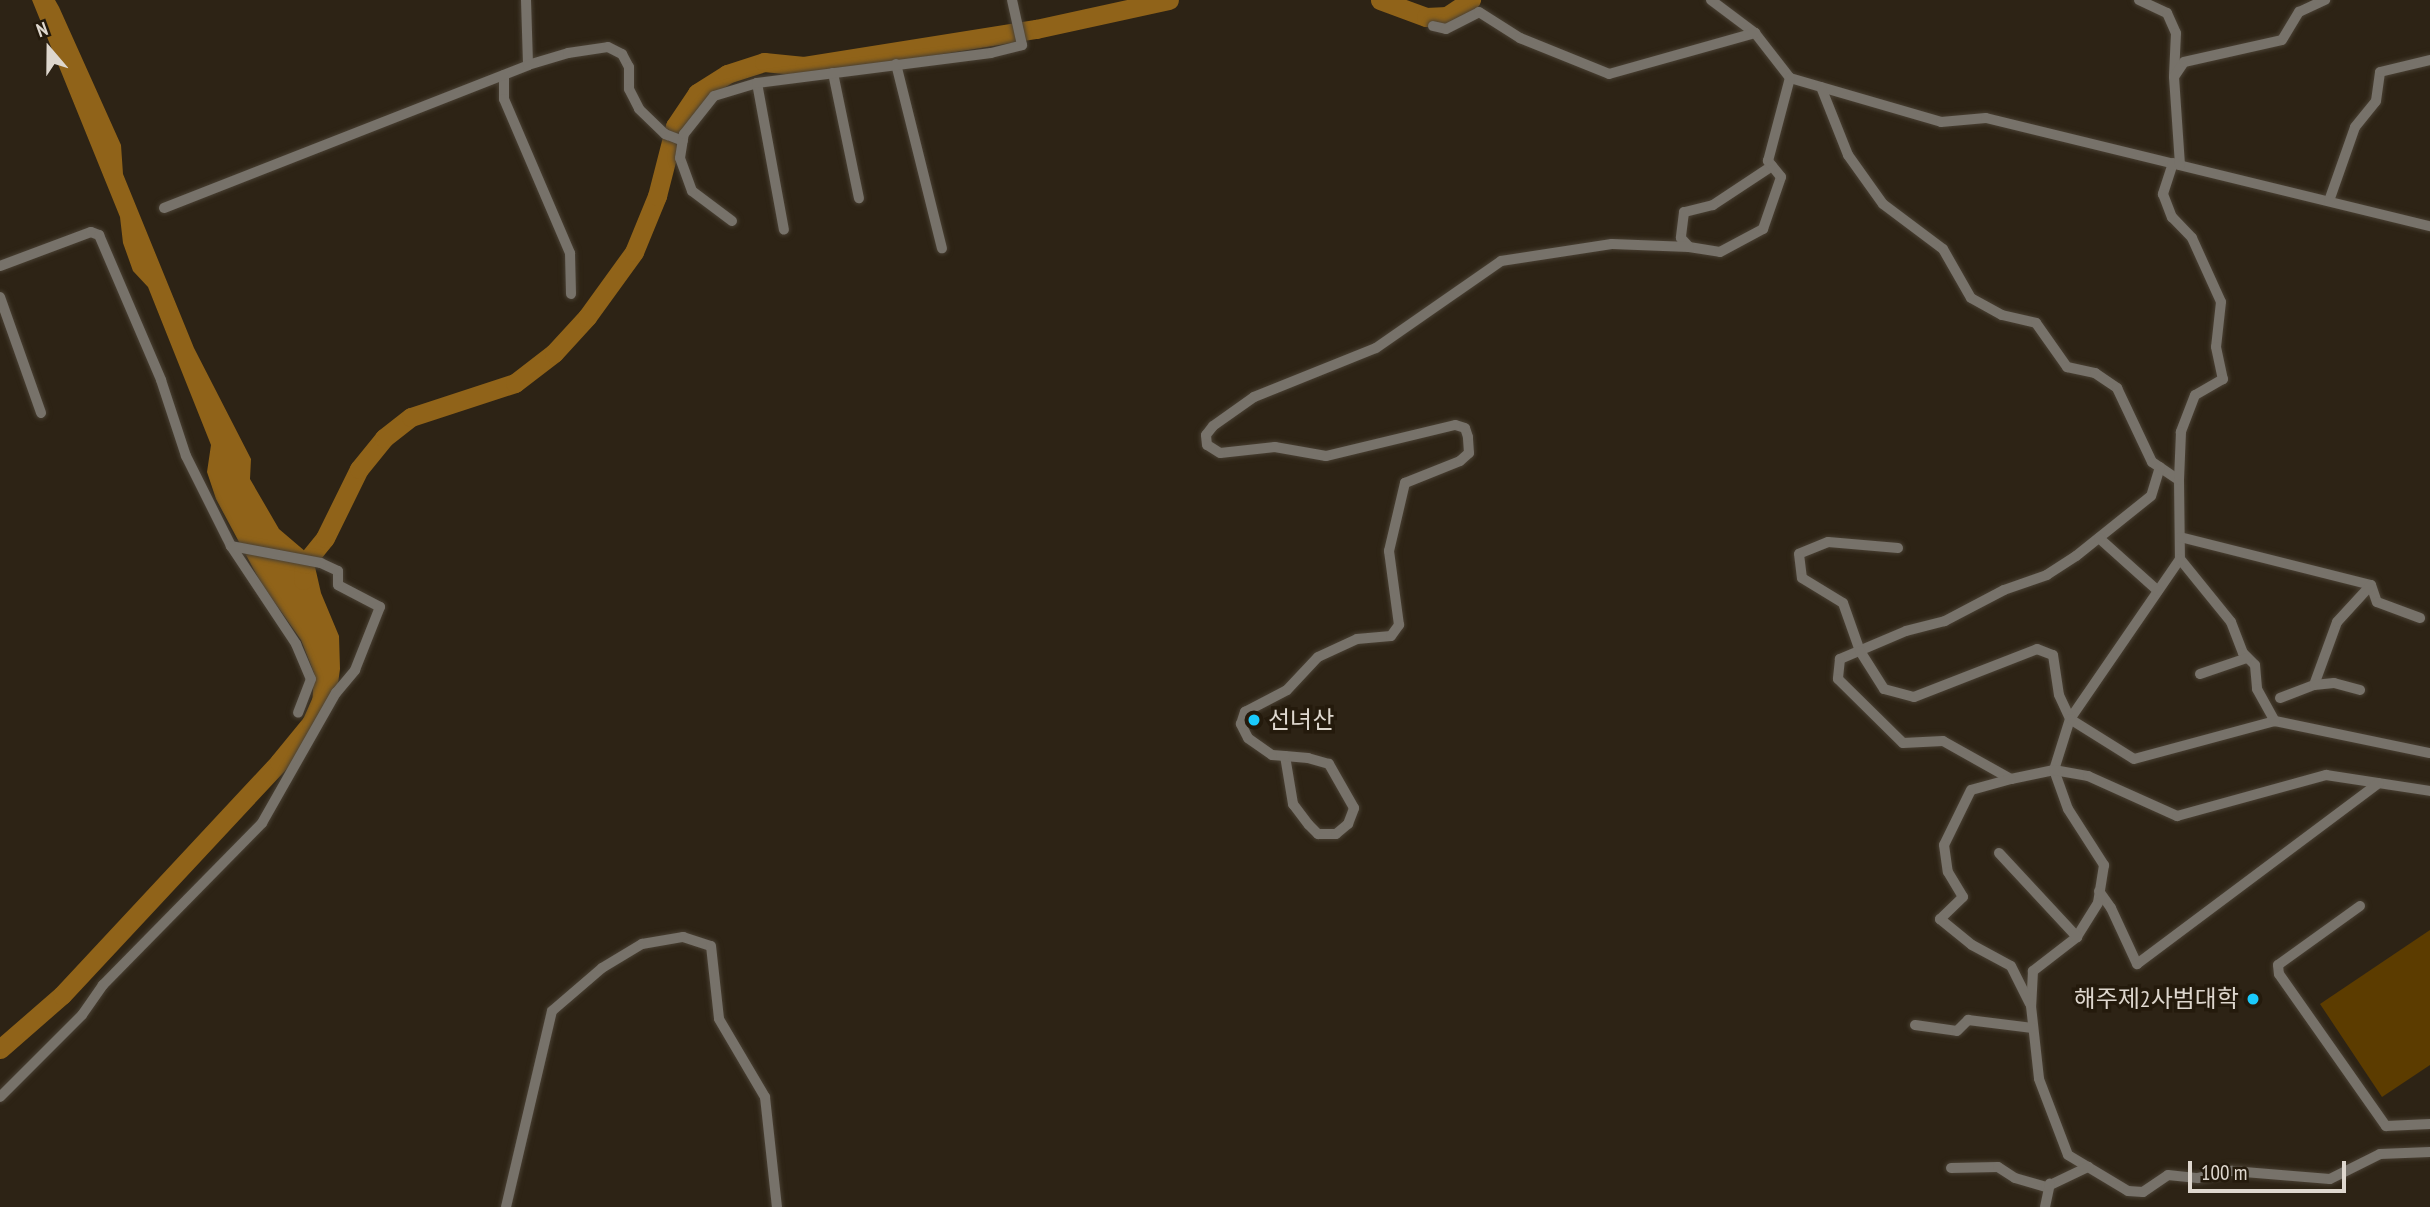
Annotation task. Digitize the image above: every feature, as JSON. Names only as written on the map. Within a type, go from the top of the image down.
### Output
[{"type":"street","points":[[526,0],[528,65]]},
{"type":"street","points":[[732,221],[692,191],[680,158],[681,140],[714,96],[757,83],[991,53],[1022,45],[1012,0]]},
{"type":"street","points":[[1711,0],[1755,33],[1790,78],[1941,122],[1986,118],[2430,226]]},
{"type":"street","points":[[2139,0],[2166,13],[2176,33],[2176,164],[2163,194],[2172,216],[2192,237],[2221,302],[2216,346],[2223,379],[2196,395],[2181,432],[2180,559],[2070,719],[2054,770],[2068,808],[2104,865],[2098,903],[2077,937],[2033,971],[2031,1006],[2039,1079],[2068,1155],[2128,1191],[2143,1192],[2168,1175],[2198,1178],[2232,1171],[2330,1180],[2380,1154],[2430,1152]]},
{"type":"street","points":[[2174,77],[2184,62],[2282,40],[2300,12],[2325,0]]},
{"type":"street","points":[[1433,26],[1446,29],[1479,12],[1520,38],[1609,74],[1755,33]]},
{"type":"street","points":[[164,208],[528,65],[568,52],[608,47],[622,54],[639,109],[665,134],[681,140]]},
{"type":"street","points":[[2329,201],[2355,127],[2376,101],[2380,72],[2430,60]]},
{"type":"street","points":[[896,64],[943,248]]},
{"type":"street","points":[[833,73],[859,198]]},
{"type":"street","points":[[504,75],[504,99],[570,253],[570,294]]},
{"type":"street","points":[[1285,756],[1293,804],[1318,834],[1336,834],[1348,824],[1353,808],[1329,764],[1285,756],[1272,755],[1248,738],[1241,724],[1245,712],[1287,690],[1318,657],[1357,639],[1391,636],[1399,625],[1389,551],[1405,483],[1460,461],[1469,453],[1468,437],[1465,428],[1454,425],[1326,456],[1275,447],[1220,453],[1207,444],[1206,435],[1213,426],[1254,397],[1376,348],[1501,261],[1612,244],[1689,247],[1720,252],[1763,229],[1781,177],[1768,161],[1790,78]]},
{"type":"street","points":[[757,83],[783,230]]},
{"type":"street","points":[[1821,86],[1848,155],[1883,204],[1942,249],[1971,298],[2002,315],[2036,323],[2067,367],[2095,373],[2117,387],[2151,461],[2179,480]]},
{"type":"street","points":[[1689,247],[1681,238],[1684,212],[1713,205],[1772,166]]},
{"type":"street","points":[[0,266],[91,232],[99,235],[161,380],[186,456],[236,547],[296,644],[311,679],[298,713]]},
{"type":"street","points":[[0,296],[41,414]]},
{"type":"street","points":[[2011,779],[1943,741],[1903,743],[1838,679],[1840,659],[1945,621],[2004,590],[2047,575],[2151,496],[2160,467]]},
{"type":"street","points":[[2180,537],[2371,584]]},
{"type":"street","points":[[2099,538],[2158,591]]},
{"type":"street","points":[[1898,548],[1828,542],[1799,554],[1802,578],[1843,603],[1860,651],[1884,689],[1914,698],[2037,649],[2053,655],[2059,695],[2070,719],[2134,760],[2275,721],[2430,753]]},
{"type":"street","points":[[0,1097],[262,823],[336,693],[355,670],[380,607],[338,585],[338,570],[320,563],[236,547]]},
{"type":"street","points":[[2180,559],[2231,622],[2247,658],[2255,665],[2257,689],[2275,721]]},
{"type":"street","points":[[2371,584],[2377,602],[2420,618]]},
{"type":"street","points":[[2314,685],[2337,622],[2371,584]]},
{"type":"street","points":[[2200,674],[2247,658]]},
{"type":"street","points":[[2280,698],[2314,685],[2334,683],[2360,690]]},
{"type":"street","points":[[2031,1006],[2011,966],[1972,946],[1940,919],[1963,897],[1948,872],[1944,845],[1971,790],[2054,770],[2088,776],[2177,816],[2326,775],[2430,791]]},
{"type":"street","points":[[2099,891],[2111,908],[2137,964],[2379,783]]},
{"type":"street","points":[[1999,853],[2077,937]]},
{"type":"street","points":[[2360,905],[2278,965],[2279,974],[2386,1126],[2430,1124]]},
{"type":"street","points":[[506,1207],[552,1010],[602,968],[642,944],[683,937],[711,946],[719,1019],[765,1097],[777,1207]]},
{"type":"street","points":[[1915,1025],[1957,1031],[1968,1020],[2033,1028]]},
{"type":"street","points":[[1951,1168],[1998,1167],[2015,1178],[2050,1184],[2088,1167]]},
{"type":"street","points":[[2045,1207],[2050,1184]]},
{"type":"shaded area","points":[[32,0],[55,0],[59,7],[121,145],[123,174],[194,348],[251,459],[250,479],[279,529],[313,558],[321,593],[339,636],[340,669],[338,684],[311,723],[314,673],[301,640],[261,583],[216,499],[207,472],[211,445],[148,287],[133,271],[123,243],[120,217]]},
{"type":"shaded area","points":[[2430,930],[2430,1065],[2382,1097],[2320,1004]]},
{"type":"waterway","points":[[303,580],[304,564],[325,538],[359,469],[384,438],[411,417],[515,383],[554,353],[587,317],[634,252],[657,196],[675,126],[697,93],[727,74],[764,62],[804,66],[1036,29],[1169,0]]},
{"type":"waterway","points":[[1380,0],[1426,17],[1447,16],[1471,0]]},
{"type":"waterway","points":[[0,1049],[62,995],[279,762],[311,723],[321,701]]},
{"type":"place","name":"선녀산","points":[[1254,720]]},
{"type":"place","name":"해주제2사범대학","points":[[2253,999]]}]
